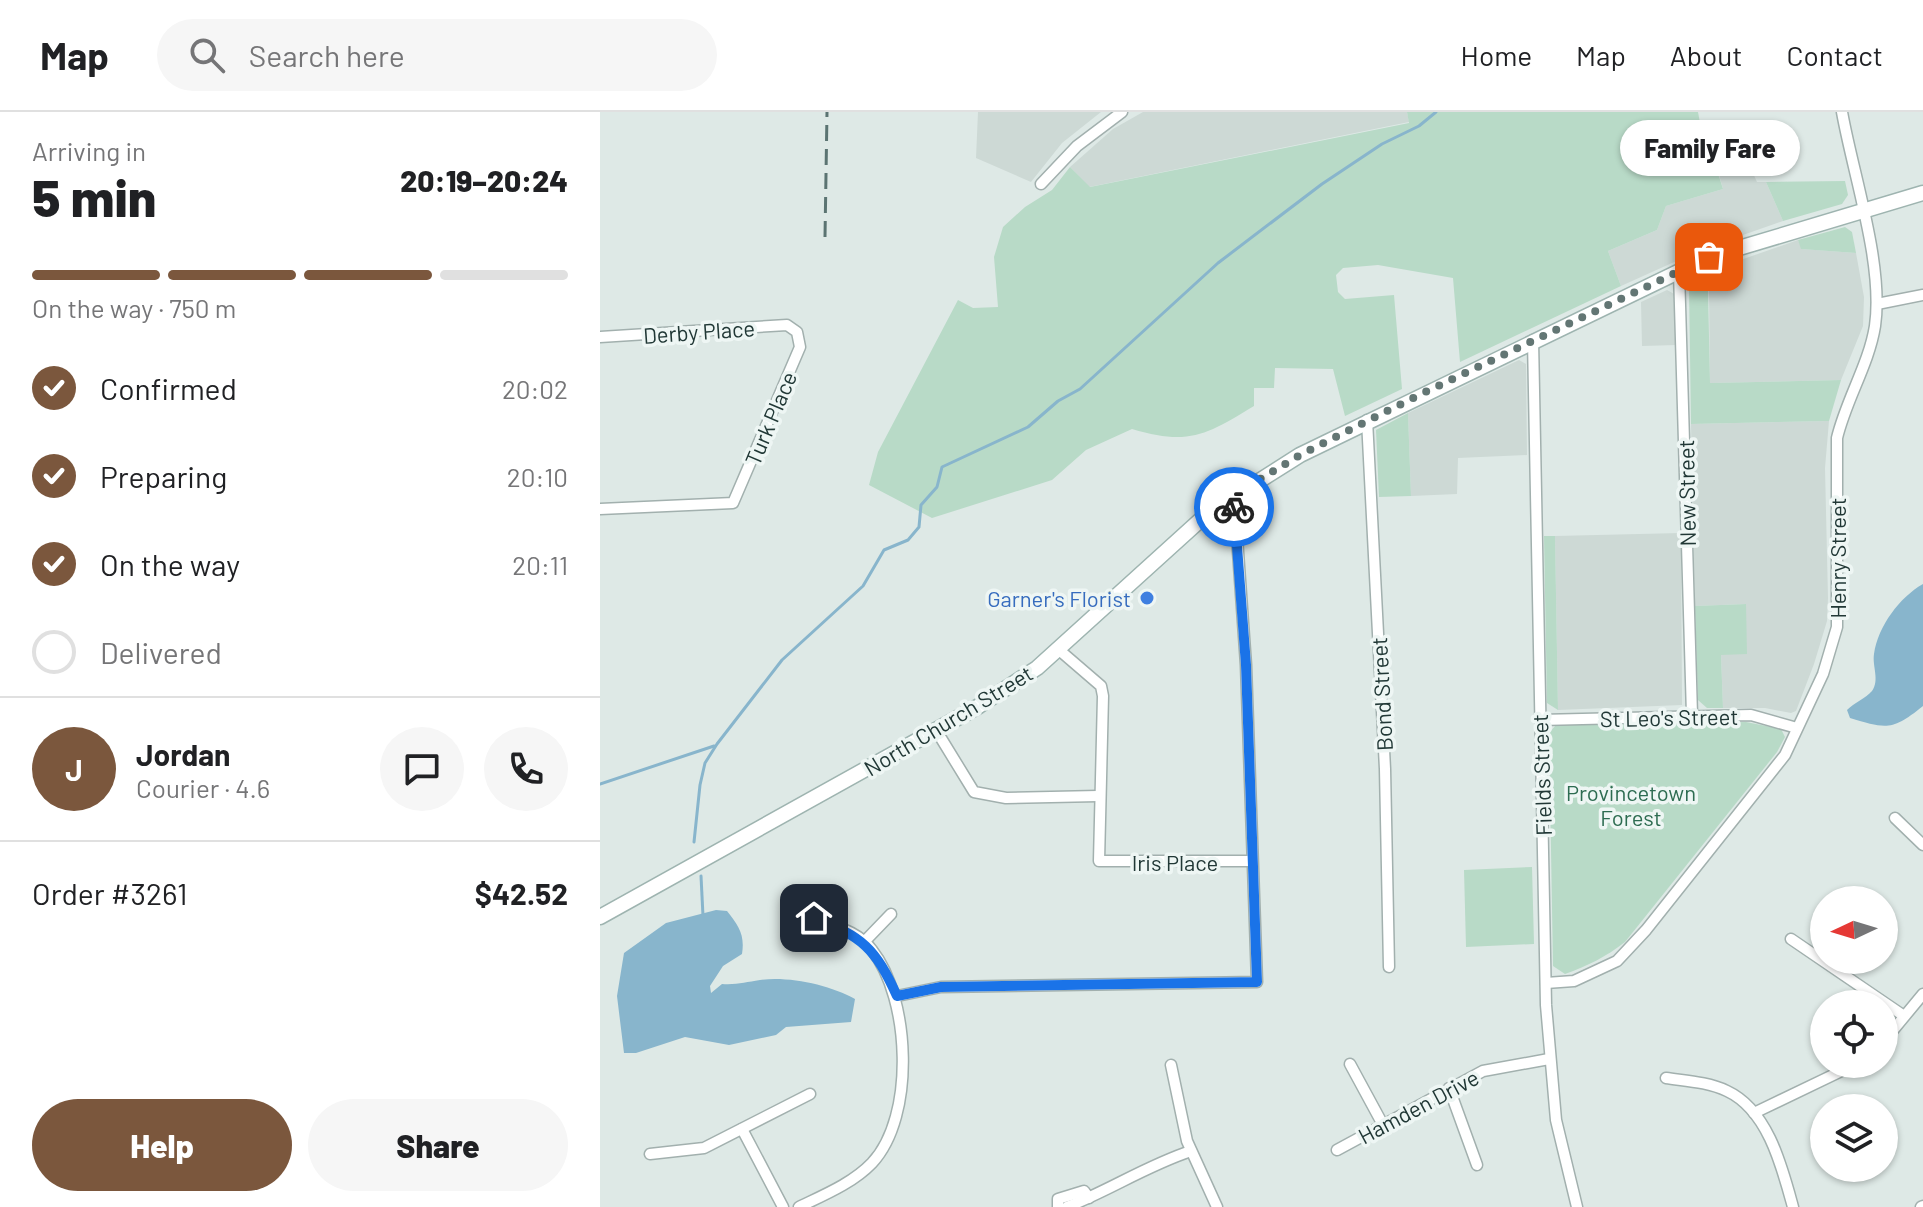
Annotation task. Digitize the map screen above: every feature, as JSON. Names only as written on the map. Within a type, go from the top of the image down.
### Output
[{"type":"main road","name":"North Church Street","points":[[600,917],[992,698],[1058,649],[1207,514],[1234,495],[1367,420],[1679,271],[1737,247],[1923,193]]},
{"type":"street","points":[[1041,184],[1077,146],[1122,112]]},
{"type":"street","name":"Henry Street","points":[[1546,983],[1574,981],[1617,961],[1646,930],[1785,755],[1823,674],[1837,627],[1837,438],[1843,410],[1875,329],[1877,304],[1842,112]]},
{"type":"street","name":"New Street","points":[[1679,271],[1692,715]]},
{"type":"street","points":[[1877,304],[1923,295]]},
{"type":"street","name":"Derby Place","points":[[600,337],[787,325],[797,332]]},
{"type":"street","name":"Turk Place","points":[[600,509],[733,503],[800,347],[797,332]]},
{"type":"street","name":"Fields Street","points":[[1533,340],[1549,1059],[1556,1120],[1577,1207]]},
{"type":"street","name":"Bond Street","points":[[1367,420],[1384,754],[1389,967]]},
{"type":"street","points":[[897,996],[941,987],[1257,982],[1246,665],[1234,495]]},
{"type":"street","points":[[936,730],[974,792],[1006,798],[1098,796],[1101,686],[1058,649]]},
{"type":"street","name":"St Leo's Street","points":[[1540,720],[1757,716],[1797,728]]},
{"type":"street","name":"Iris Place","points":[[1098,796],[1099,861],[1252,861]]},
{"type":"street","points":[[1895,818],[1923,845]]},
{"type":"street","points":[[864,942],[891,914]]},
{"type":"street","points":[[799,1207],[844,1184],[872,1163],[888,1139],[897,1116],[902,1084],[897,996],[886,971],[854,933],[814,918]]},
{"type":"street","points":[[1791,939],[1904,1016]]},
{"type":"street","points":[[1898,1024],[1923,994]]},
{"type":"street","name":"Hamden Drive","points":[[1337,1150],[1483,1071],[1549,1059]]},
{"type":"street","points":[[1350,1064],[1382,1123]]},
{"type":"street","points":[[1171,1065],[1191,1151],[1217,1207]]},
{"type":"street","points":[[1666,1078],[1727,1091],[1754,1113],[1770,1140],[1793,1207]]},
{"type":"street","points":[[1754,1113],[1827,1078]]},
{"type":"street","points":[[1449,1088],[1477,1165]]},
{"type":"street","points":[[650,1154],[704,1148],[810,1094]]},
{"type":"street","points":[[742,1129],[783,1207]]},
{"type":"street","points":[[1067,1207],[1160,1161],[1191,1151]]},
{"type":"street","points":[[1058,1207],[1058,1199],[1075,1191],[1084,1191],[1089,1198]]},
{"type":"shaded area","points":[[978,112],[1101,112],[1062,143],[1031,182],[976,158]]},
{"type":"shaded area","points":[[1143,112],[1407,112],[1409,122],[1089,187],[1070,167],[1113,129]]},
{"type":"shaded area","points":[[1743,151],[1757,182],[1766,182],[1783,221],[1703,249],[1621,286],[1608,251],[1657,230],[1666,206],[1723,189],[1715,161]]},
{"type":"shaded area","points":[[1798,240],[1802,249],[1856,253],[1864,297],[1863,326],[1841,380],[1710,383],[1709,290],[1703,273]]},
{"type":"shaded area","points":[[1667,290],[1676,295],[1677,345],[1642,346],[1641,302]]},
{"type":"shaded area","points":[[1519,360],[1526,364],[1527,455],[1458,458],[1457,494],[1411,496],[1408,413]]},
{"type":"shaded area","points":[[1829,421],[1825,468],[1827,621],[1814,664],[1796,711],[1723,708],[1721,654],[1745,604],[1695,606],[1691,424]]},
{"type":"shaded area","points":[[1681,533],[1682,705],[1558,710],[1555,536]]},
{"type":"green space","points":[[1407,112],[1698,112],[1723,189],[1666,206],[1657,230],[1608,251],[1621,286],[1460,362],[1453,278],[1378,265],[1343,268],[1336,275],[1338,292],[1345,299],[1394,295],[1402,389],[1345,416],[1333,369],[1275,368],[1274,388],[1254,388],[1254,406],[1209,431],[1168,437],[1132,429],[1086,450],[1052,480],[932,518],[869,485],[878,452],[958,300],[973,308],[998,307],[994,257],[1003,227],[1025,207],[1052,190],[1070,167],[1090,187],[1409,123]]},
{"type":"green space","points":[[1845,181],[1848,195],[1842,204],[1783,221],[1766,182]]},
{"type":"green space","points":[[1845,227],[1852,232],[1856,253],[1801,249],[1798,240]]},
{"type":"green space","points":[[1703,273],[1708,290],[1710,383],[1841,380],[1829,421],[1691,424],[1689,285]]},
{"type":"green space","points":[[1408,413],[1411,496],[1379,497],[1376,430]]},
{"type":"green space","points":[[1544,536],[1555,536],[1558,710],[1547,703]]},
{"type":"green space","points":[[1746,604],[1747,654],[1721,655],[1723,708],[1707,708],[1698,700],[1695,606]]},
{"type":"green space","name":"Provincetown Forest","points":[[1746,722],[1781,729],[1785,737],[1777,752],[1625,942],[1596,961],[1565,974],[1553,966],[1549,733],[1556,725]]},
{"type":"green space","points":[[1532,867],[1534,944],[1466,947],[1464,870]]},
{"type":"water","points":[[1923,584],[1923,706],[1904,720],[1889,726],[1850,718],[1847,710],[1874,687],[1874,654],[1885,623],[1898,604]]},
{"type":"water","points":[[716,910],[727,911],[735,921],[743,947],[742,954],[723,966],[710,986],[711,993],[722,984],[760,980],[784,979],[809,983],[855,999],[851,1022],[786,1027],[776,1035],[729,1045],[685,1037],[636,1053],[624,1053],[617,996],[624,953],[666,923]]},
{"type":"waterway","points":[[694,842],[705,763],[717,744],[782,660],[863,586],[884,550],[908,540],[919,527],[921,505],[937,487],[942,467],[1028,427],[1058,401],[1080,389],[1218,263],[1322,184],[1382,144],[1419,126],[1436,112]]},
{"type":"waterway","points":[[600,784],[714,746]]},
{"type":"waterway","points":[[701,876],[703,916]]},
{"type":"railway","points":[[825,237],[827,112]]},
{"type":"way so far","points":[[1234,507],[1234,495],[1300,455],[1437,386],[1709,257]]},
{"type":"place","name":"Family Fare","points":[[1709,257]]},
{"type":"place","name":"Garner's Florist","points":[[1147,598]]},
{"type":"route","points":[[814,918],[854,933],[871,948],[897,996],[941,987],[1257,982],[1246,665],[1234,507]]}]
